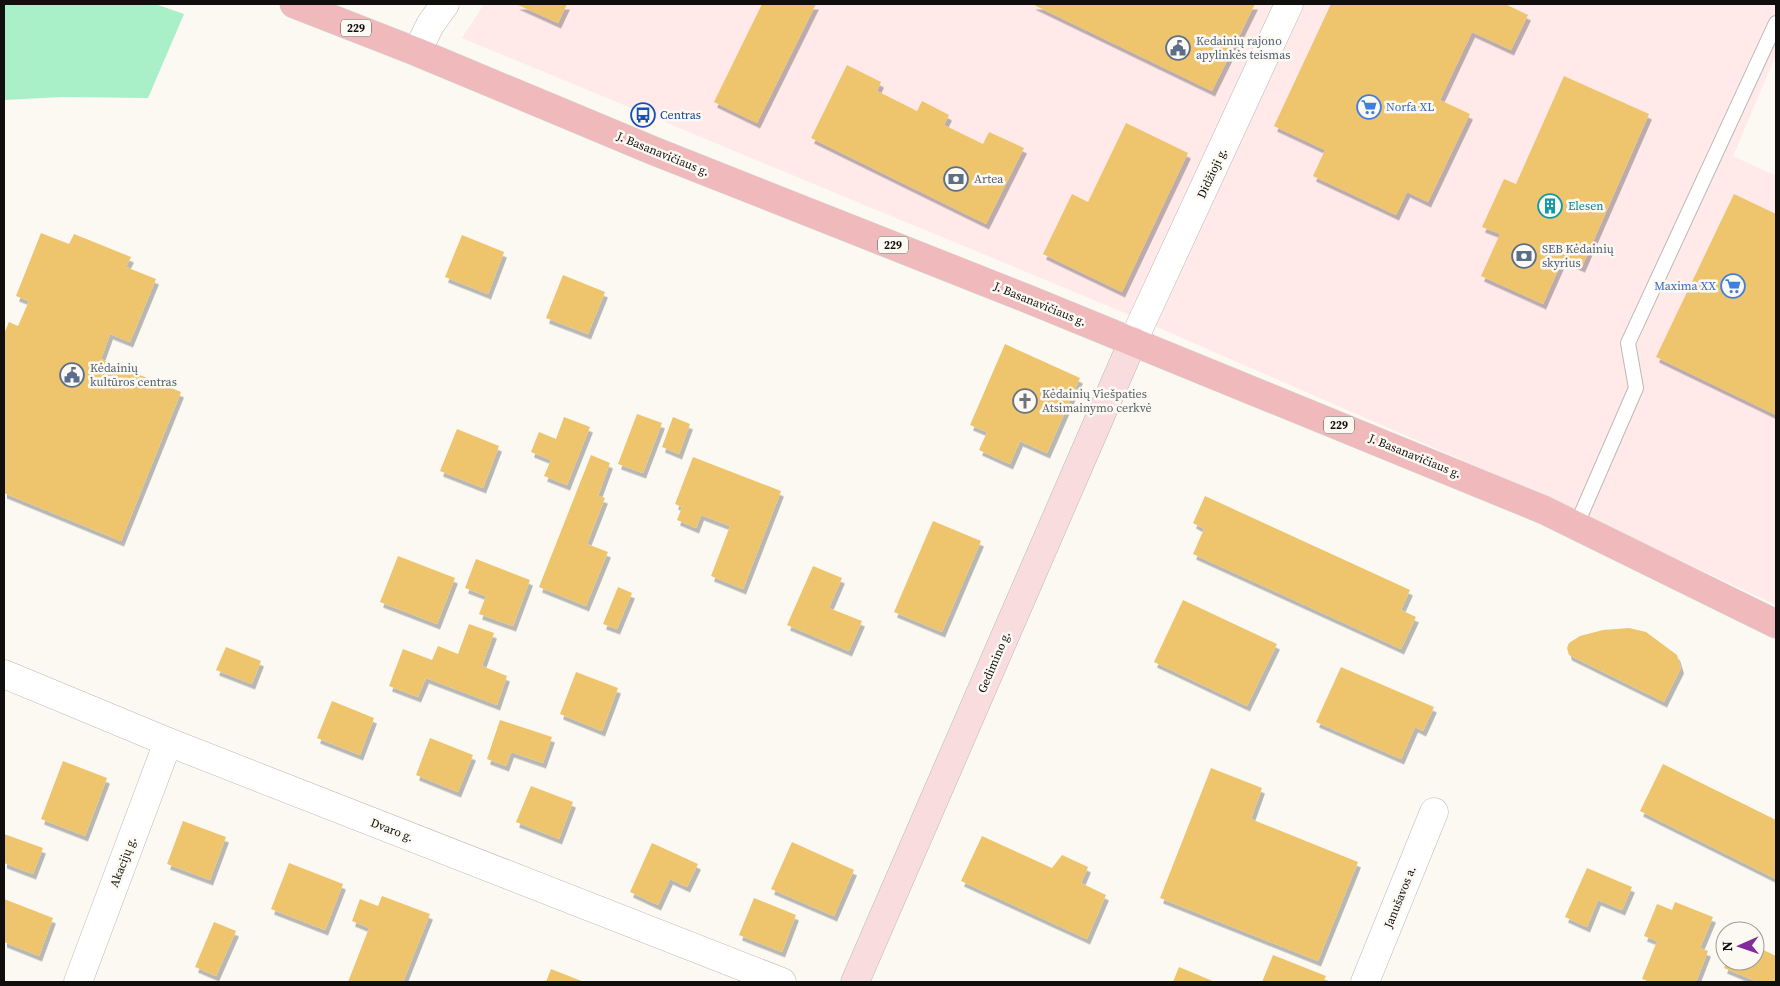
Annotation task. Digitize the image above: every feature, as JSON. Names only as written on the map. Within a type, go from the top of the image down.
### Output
[{"type":"main road","name":"J. Basanavičiaus g.","points":[[294,4],[417,52],[654,151],[1133,342],[1544,510],[1776,624]]},
{"type":"main road","name":"Gedimino g.","points":[[856,982],[1133,342]]},
{"type":"street","points":[[417,52],[430,26],[445,4]]},
{"type":"street","name":"Didžioji g.","points":[[1133,342],[1289,4]]},
{"type":"street","name":"Dvaro g.","points":[[4,674],[168,742],[782,982]]},
{"type":"street","name":"Akacijų g.","points":[[78,982],[168,742]]},
{"type":"street","name":"Janušavos a.","points":[[1365,982],[1434,812]]},
{"type":"lane","points":[[1576,526],[1636,388],[1628,343],[1776,23]]},
{"type":"shaded area","points":[[484,4],[1776,4],[1776,55],[1733,156],[1776,176],[1776,605],[1519,485],[1118,310],[462,38]]},
{"type":"green space","points":[[4,4],[155,4],[184,14],[148,98],[62,97],[4,100]]},
{"type":"building","points":[[516,4],[567,4],[558,23]]},
{"type":"building","points":[[762,4],[816,4],[757,123],[714,102]]},
{"type":"building","name":"Kedainių rajono apylinkės teismas","points":[[1032,4],[1255,4],[1212,91]]},
{"type":"building","name":"Norfa XL","points":[[1331,4],[1505,4],[1528,15],[1511,50],[1472,32],[1440,100],[1470,114],[1428,202],[1407,192],[1396,215],[1313,176],[1325,150],[1274,126]]},
{"type":"building","points":[[847,65],[881,82],[877,91],[917,111],[922,101],[949,115],[944,125],[983,144],[989,132],[1024,148],[986,224],[811,138]]},
{"type":"building","name":"Elesen","points":[[1564,76],[1649,114],[1582,267],[1563,259],[1543,304],[1481,276],[1500,234],[1482,227],[1504,179],[1516,184]]},
{"type":"building","points":[[1126,123],[1188,153],[1122,292],[1043,254],[1072,194],[1088,202]]},
{"type":"building","name":"Maxima XX","points":[[1734,194],[1776,214],[1776,415],[1656,357]]},
{"type":"building","name":"Kėdainių kultūros centras","points":[[41,233],[69,244],[74,234],[131,257],[126,267],[156,279],[130,342],[110,334],[101,359],[181,392],[121,541],[4,493],[4,334],[9,322],[18,326],[29,301],[16,296]]},
{"type":"building","points":[[462,235],[504,252],[488,294],[445,277]]},
{"type":"building","points":[[563,275],[605,292],[588,334],[546,318]]},
{"type":"building","name":"Kėdainių Viešpaties Atsimainymo cerkvė","points":[[1005,344],[1080,378],[1047,453],[1020,441],[1010,464],[979,450],[987,432],[970,425]]},
{"type":"building","points":[[637,414],[662,423],[643,473],[618,464]]},
{"type":"building","points":[[564,417],[590,427],[567,485],[544,476],[551,460],[531,452],[539,432],[556,439]]},
{"type":"building","points":[[673,417],[690,424],[679,454],[662,447]]},
{"type":"building","points":[[457,429],[499,446],[483,488],[440,471]]},
{"type":"building","points":[[591,455],[610,463],[598,496],[605,498],[587,544],[608,552],[586,606],[539,587]]},
{"type":"building","points":[[693,457],[781,491],[743,589],[711,576],[730,526],[701,515],[696,528],[677,520],[682,507],[675,504]]},
{"type":"building","points":[[1205,496],[1410,590],[1401,610],[1416,617],[1401,649],[1193,554],[1204,529],[1193,523]]},
{"type":"building","points":[[933,521],[981,541],[942,632],[894,612]]},
{"type":"building","points":[[398,556],[455,578],[437,624],[380,602]]},
{"type":"building","points":[[476,559],[530,580],[513,626],[479,614],[486,596],[465,588]]},
{"type":"building","points":[[813,566],[842,578],[829,608],[862,621],[849,651],[787,625]]},
{"type":"building","points":[[618,587],[632,593],[617,629],[603,624]]},
{"type":"building","points":[[1183,600],[1277,644],[1247,706],[1154,662]]},
{"type":"building","points":[[469,624],[494,633],[482,666],[507,676],[497,705],[426,678],[418,697],[389,686],[403,649],[432,660],[438,646],[458,654]]},
{"type":"building","points":[[1629,628],[1646,632],[1677,655],[1681,668],[1664,702],[1569,655],[1567,648],[1569,643],[1580,636],[1603,630]]},
{"type":"building","points":[[226,647],[261,661],[252,684],[216,670]]},
{"type":"building","points":[[1341,667],[1434,707],[1423,731],[1415,727],[1401,759],[1316,722]]},
{"type":"building","points":[[576,672],[618,688],[602,731],[560,714]]},
{"type":"building","points":[[332,701],[374,718],[360,755],[317,738]]},
{"type":"building","points":[[500,720],[552,737],[543,763],[511,752],[506,766],[487,759]]},
{"type":"building","points":[[430,738],[473,755],[458,792],[416,775]]},
{"type":"building","points":[[63,761],[107,778],[85,836],[41,819]]},
{"type":"building","points":[[1663,764],[1776,820],[1776,879],[1640,811]]},
{"type":"building","points":[[1211,768],[1262,788],[1251,819],[1358,862],[1318,961],[1160,898]]},
{"type":"building","points":[[531,786],[573,802],[559,839],[516,822]]},
{"type":"building","points":[[183,821],[226,837],[210,880],[167,864]]},
{"type":"building","points":[[4,834],[43,848],[33,874],[4,863]]},
{"type":"building","points":[[982,836],[1052,868],[1062,855],[1088,867],[1081,883],[1106,895],[1087,939],[961,881]]},
{"type":"building","points":[[792,842],[854,870],[834,916],[771,889]]},
{"type":"building","points":[[652,843],[698,864],[687,887],[670,879],[658,905],[630,892]]},
{"type":"building","points":[[289,863],[343,884],[325,930],[271,909]]},
{"type":"building","points":[[1587,868],[1632,887],[1622,910],[1598,900],[1587,927],[1565,917]]},
{"type":"building","points":[[382,896],[430,914],[403,982],[348,982],[369,928],[352,921],[360,899],[378,906]]},
{"type":"building","points":[[754,898],[796,915],[782,952],[739,935]]},
{"type":"building","points":[[4,899],[53,918],[39,956],[4,942]]},
{"type":"building","points":[[1675,902],[1713,917],[1700,948],[1708,951],[1696,982],[1651,982],[1642,979],[1657,941],[1644,936],[1657,904],[1672,910]]},
{"type":"building","points":[[214,922],[236,931],[216,976],[195,967]]},
{"type":"building","points":[[1765,951],[1776,956],[1776,982],[1758,982],[1731,971],[1765,971]]},
{"type":"building","points":[[1273,955],[1326,976],[1323,982],[1262,982]]},
{"type":"building","points":[[1179,967],[1215,982],[1173,982]]},
{"type":"building","points":[[551,969],[584,982],[546,982]]},
{"type":"place","name":"Kedainių rajono apylinkės teismas","points":[[1178,48]]},
{"type":"place","name":"Norfa XL","points":[[1369,107]]},
{"type":"place","name":"Centras","points":[[643,115]]},
{"type":"place","name":"Artea","points":[[956,179]]},
{"type":"place","name":"Elesen","points":[[1550,206]]},
{"type":"place","name":"SEB Kėdainių skyrius","points":[[1524,256]]},
{"type":"place","name":"Maxima XX","points":[[1733,286]]},
{"type":"place","name":"Kėdainių kultūros centras","points":[[72,375]]},
{"type":"place","name":"Kėdainių Viešpaties Atsimainymo cerkvė","points":[[1025,401]]}]
